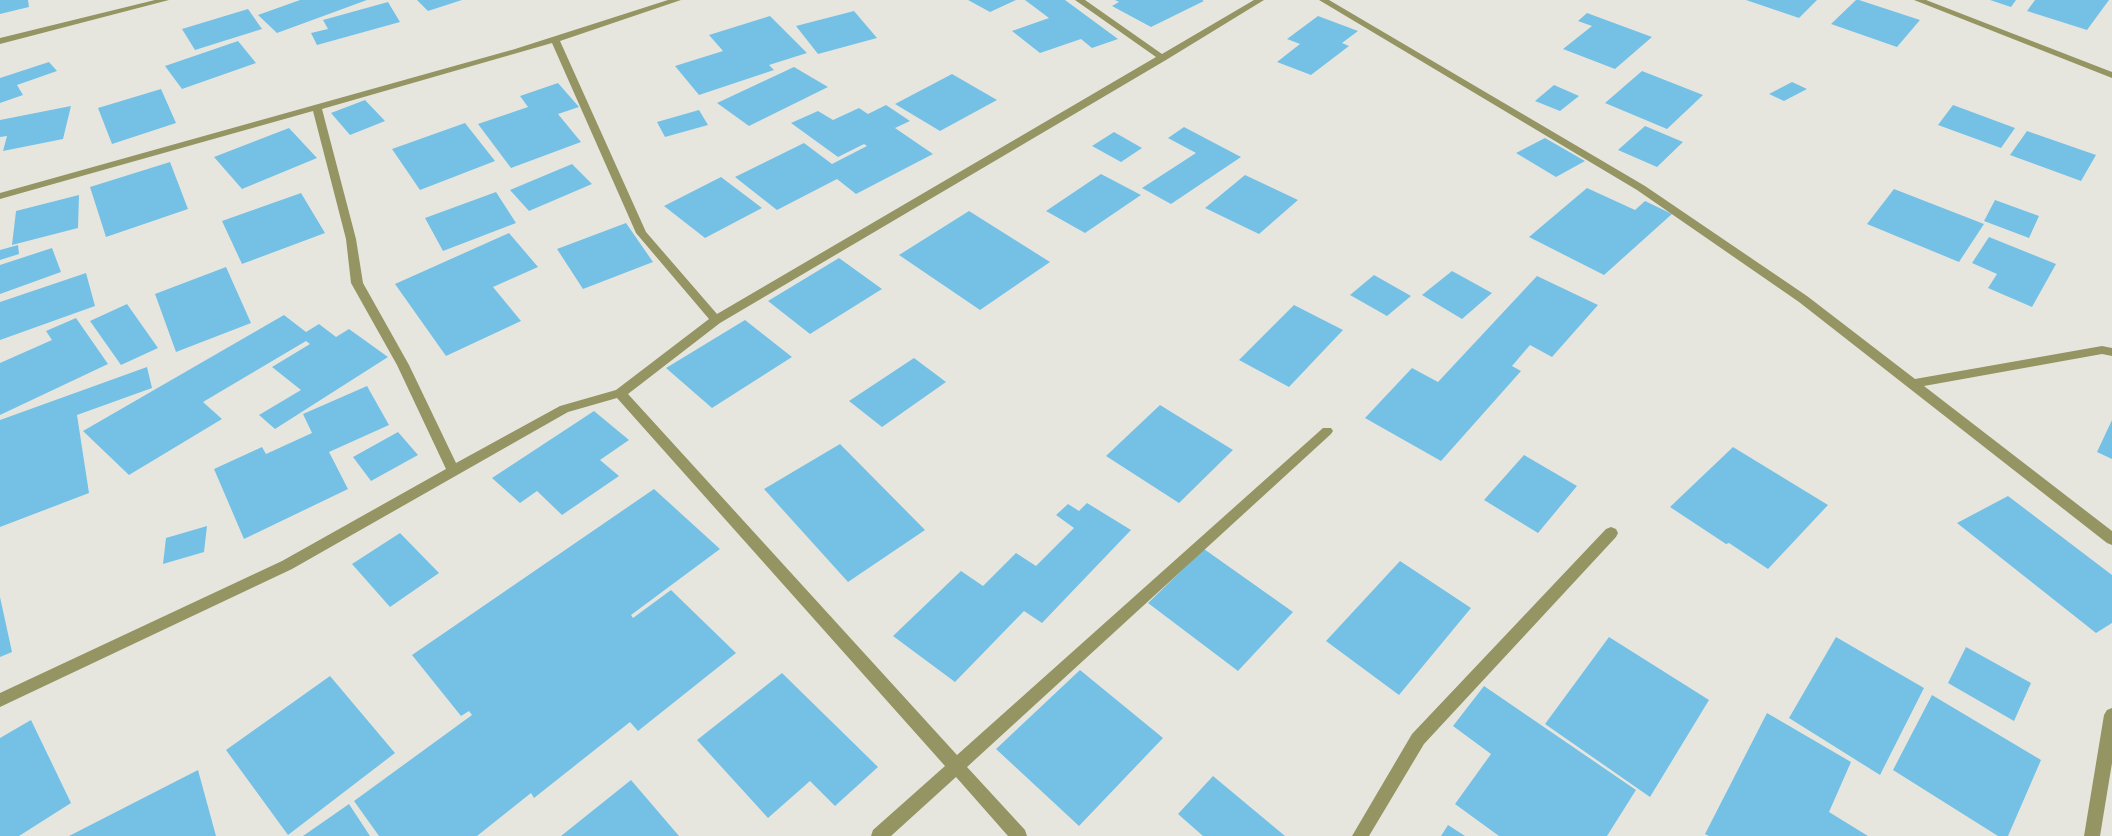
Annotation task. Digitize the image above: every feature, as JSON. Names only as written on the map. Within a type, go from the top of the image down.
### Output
[{"type":"street","points":[[0,41],[166,0]]},
{"type":"street","points":[[0,196],[518,51],[677,0]]},
{"type":"street","points":[[1079,0],[1164,58]]},
{"type":"street","points":[[0,700],[287,565],[564,409],[620,393],[716,320],[1260,0]]},
{"type":"street","points":[[1323,0],[1641,188],[1803,299],[2112,539]]},
{"type":"street","points":[[1918,0],[2112,76]]},
{"type":"street","points":[[555,40],[641,233],[716,320]]},
{"type":"street","points":[[316,106],[351,239],[357,283],[403,365],[453,470]]},
{"type":"street","points":[[1912,384],[2102,350],[2112,352]]},
{"type":"street","points":[[620,393],[1019,836]]},
{"type":"street","points":[[878,836],[1327,431]]},
{"type":"street","points":[[1360,836],[1418,739],[1611,533]]},
{"type":"street","points":[[2092,836],[2112,715]]},
{"type":"building","points":[[0,0],[28,0],[29,7],[0,14]]},
{"type":"building","points":[[300,0],[367,0],[277,33],[258,15]]},
{"type":"building","points":[[417,0],[462,0],[428,11]]},
{"type":"building","points":[[968,0],[1016,0],[990,12]]},
{"type":"building","points":[[1025,0],[1065,0],[1118,39],[1092,48],[1081,39],[1040,53],[1012,31],[1049,18]]},
{"type":"building","points":[[1115,0],[1204,1],[1151,27],[1112,6],[1119,2]]},
{"type":"building","points":[[1746,0],[1817,0],[1799,18]]},
{"type":"building","points":[[1856,0],[1920,20],[1897,47],[1831,24]]},
{"type":"building","points":[[1990,0],[2016,0],[2011,7]]},
{"type":"building","points":[[2035,0],[2109,0],[2087,30],[2027,11]]},
{"type":"building","points":[[388,2],[400,22],[317,45],[311,33],[328,29],[323,20]]},
{"type":"building","points":[[248,9],[262,29],[195,50],[182,29]]},
{"type":"building","points":[[854,11],[877,38],[818,54],[796,26]]},
{"type":"building","points":[[1587,13],[1652,37],[1615,69],[1563,49],[1592,26],[1578,21]]},
{"type":"building","points":[[770,16],[807,53],[769,65],[774,70],[699,95],[675,66],[723,51],[709,35]]},
{"type":"building","points":[[1318,16],[1358,31],[1342,43],[1349,46],[1311,75],[1277,62],[1300,44],[1287,39]]},
{"type":"building","points":[[238,41],[256,63],[182,89],[165,66]]},
{"type":"building","points":[[49,62],[57,71],[17,85],[23,95],[0,103],[0,78]]},
{"type":"building","points":[[794,67],[828,87],[749,126],[717,103]]},
{"type":"building","points":[[1642,71],[1703,95],[1667,129],[1605,103]]},
{"type":"building","points":[[952,74],[997,100],[940,131],[895,104]]},
{"type":"building","points":[[1792,82],[1807,89],[1784,101],[1769,94]]},
{"type":"building","points":[[558,83],[579,107],[558,114],[581,142],[511,168],[478,124],[528,107],[520,96]]},
{"type":"building","points":[[1554,85],[1579,96],[1560,111],[1535,101]]},
{"type":"building","points":[[161,89],[176,123],[112,144],[98,108]]},
{"type":"building","points":[[365,100],[385,121],[350,135],[331,113]]},
{"type":"building","points":[[886,105],[910,121],[895,128],[933,154],[856,194],[837,179],[777,210],[735,177],[804,143],[832,164],[867,146],[864,144],[838,157],[791,123],[818,111],[833,120],[859,108],[868,114]]},
{"type":"building","points":[[1953,105],[2015,128],[2001,148],[1938,125]]},
{"type":"building","points":[[71,106],[63,139],[3,151],[7,136],[0,137],[0,120]]},
{"type":"building","points":[[699,110],[708,125],[665,137],[657,122]]},
{"type":"building","points":[[465,123],[495,161],[420,190],[392,149]]},
{"type":"building","points":[[1645,126],[1683,142],[1657,167],[1618,150]]},
{"type":"building","points":[[1184,127],[1241,157],[1171,204],[1142,188],[1196,153],[1168,138]]},
{"type":"building","points":[[289,128],[317,158],[242,189],[214,157]]},
{"type":"building","points":[[2027,131],[2096,155],[2081,181],[2010,155]]},
{"type":"building","points":[[1114,132],[1142,148],[1121,162],[1092,146]]},
{"type":"building","points":[[1545,138],[1585,161],[1556,177],[1516,153]]},
{"type":"building","points":[[170,162],[188,209],[106,237],[90,187]]},
{"type":"building","points":[[572,164],[592,184],[529,211],[510,190]]},
{"type":"building","points":[[1101,174],[1141,195],[1085,233],[1046,211]]},
{"type":"building","points":[[1245,175],[1298,200],[1259,234],[1205,208]]},
{"type":"building","points":[[721,177],[762,208],[705,238],[664,206]]},
{"type":"building","points":[[1587,188],[1635,210],[1645,201],[1672,214],[1604,275],[1529,237]]},
{"type":"building","points":[[1894,189],[1984,224],[1959,262],[1867,224]]},
{"type":"building","points":[[496,192],[516,223],[443,251],[425,218]]},
{"type":"building","points":[[301,193],[325,233],[242,264],[222,221]]},
{"type":"building","points":[[79,195],[78,228],[12,245],[16,211]]},
{"type":"building","points":[[1995,200],[2039,216],[2029,238],[1984,221]]},
{"type":"building","points":[[969,211],[1050,262],[980,310],[899,255]]},
{"type":"building","points":[[626,223],[653,262],[583,289],[557,249]]},
{"type":"building","points":[[509,233],[538,267],[493,287],[521,321],[446,356],[395,284]]},
{"type":"building","points":[[1989,237],[2056,264],[2032,307],[1988,288],[1997,274],[1972,263]]},
{"type":"building","points":[[18,245],[19,254],[0,260],[0,250]]},
{"type":"building","points":[[52,248],[61,272],[0,294],[0,265]]},
{"type":"building","points":[[839,258],[882,289],[810,334],[768,301]]},
{"type":"building","points":[[226,267],[251,323],[176,352],[155,294]]},
{"type":"building","points":[[1452,271],[1492,293],[1462,319],[1422,295]]},
{"type":"building","points":[[86,273],[95,306],[0,340],[0,302]]},
{"type":"building","points":[[1374,275],[1411,296],[1387,316],[1350,295]]},
{"type":"building","points":[[1537,276],[1598,305],[1552,357],[1530,345],[1512,366],[1521,371],[1441,461],[1365,418],[1412,368],[1438,382]]},
{"type":"building","points":[[127,304],[158,348],[121,365],[90,321]]},
{"type":"building","points":[[1294,305],[1343,330],[1289,387],[1239,360]]},
{"type":"building","points":[[284,315],[306,332],[319,324],[336,337],[349,329],[388,357],[275,429],[259,415],[301,390],[272,367],[310,344],[306,341],[203,402],[222,419],[129,475],[83,431]]},
{"type":"building","points":[[76,318],[108,364],[0,415],[0,363],[52,340],[46,331]]},
{"type":"building","points":[[745,320],[792,357],[712,408],[666,368]]},
{"type":"building","points":[[914,358],[946,382],[882,427],[849,401]]},
{"type":"building","points":[[147,367],[152,388],[77,415],[89,493],[0,527],[0,420]]},
{"type":"building","points":[[367,386],[389,425],[329,452],[348,489],[244,539],[214,469],[262,447],[266,454],[312,433],[303,414]]},
{"type":"building","points":[[1160,405],[1233,450],[1179,503],[1106,456]]},
{"type":"building","points":[[594,411],[629,440],[600,460],[619,476],[562,515],[537,491],[520,503],[492,478]]},
{"type":"building","points":[[2112,420],[2112,459],[2097,452]]},
{"type":"building","points":[[398,432],[418,455],[371,481],[353,457]]},
{"type":"building","points":[[840,444],[925,530],[848,582],[764,489]]},
{"type":"building","points":[[1733,447],[1828,505],[1768,569],[1670,507]]},
{"type":"building","points":[[1524,455],[1577,486],[1538,533],[1484,500]]},
{"type":"building","points":[[654,489],[720,549],[631,615],[633,618],[671,590],[736,653],[638,731],[630,722],[534,798],[531,793],[477,836],[379,836],[354,801],[472,715],[469,711],[461,716],[412,655]]},
{"type":"building","points":[[2008,496],[2112,575],[2112,623],[2096,633],[1957,523]]},
{"type":"building","points":[[1087,503],[1131,530],[1042,623],[1024,611],[955,682],[893,636],[961,571],[983,586],[1016,553],[1036,566],[1074,528],[1056,515],[1068,504],[1079,511]]},
{"type":"building","points":[[207,526],[204,552],[163,564],[166,538]]},
{"type":"building","points":[[400,533],[439,573],[390,607],[352,564]]},
{"type":"building","points":[[1204,549],[1293,612],[1238,671],[1148,603]]},
{"type":"building","points":[[1400,561],[1471,608],[1399,695],[1326,641]]},
{"type":"building","points":[[0,597],[12,652],[0,657]]},
{"type":"building","points":[[1609,637],[1709,700],[1650,797],[1545,724]]},
{"type":"building","points":[[1836,637],[1924,688],[1880,775],[1789,718]]},
{"type":"building","points":[[1966,647],[2031,683],[2014,721],[1948,683]]},
{"type":"building","points":[[1080,670],[1163,738],[1079,826],[996,749]]},
{"type":"building","points":[[782,673],[878,767],[835,806],[810,781],[768,818],[697,740]]},
{"type":"building","points":[[330,676],[395,753],[288,835],[226,750]]},
{"type":"building","points":[[1484,686],[1636,790],[1607,836],[1499,836],[1455,804],[1491,754],[1453,726]]},
{"type":"building","points":[[1932,695],[2041,760],[2008,836],[1998,836],[1893,770]]},
{"type":"building","points":[[1767,713],[1851,762],[1829,812],[1868,836],[1709,836],[1705,834]]},
{"type":"building","points":[[31,720],[71,803],[19,836],[0,836],[0,738]]},
{"type":"building","points":[[198,770],[216,836],[69,836]]},
{"type":"building","points":[[1213,776],[1285,836],[1203,836],[1178,814]]},
{"type":"building","points":[[631,780],[679,836],[561,836]]},
{"type":"building","points":[[349,804],[370,836],[303,836]]},
{"type":"building","points":[[1448,825],[1465,836],[1441,836]]}]
